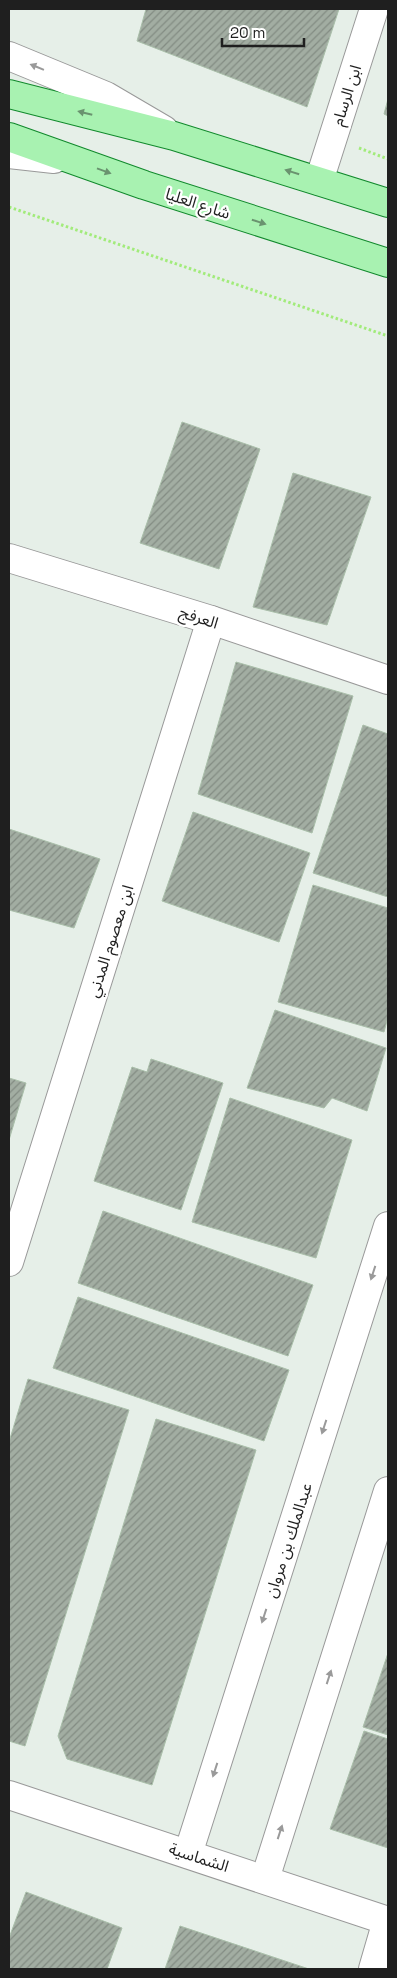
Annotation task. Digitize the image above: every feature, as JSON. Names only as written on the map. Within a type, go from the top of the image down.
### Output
[{"type":"main road","points":[[9,94],[174,136],[388,202]]},
{"type":"main road","name":"شارع العليا","points":[[9,137],[144,186],[388,263]]},
{"type":"street","name":"ابن الرسام","points":[[319,181],[374,9]]},
{"type":"street","points":[[9,56],[106,96],[174,136]]},
{"type":"street","points":[[9,154],[76,161]]},
{"type":"street","name":"العرفج","points":[[9,558],[211,620],[388,680]]},
{"type":"street","name":"ابن معصوم المدني","points":[[9,1262],[211,620]]},
{"type":"street","name":"عبدالملك بن مروان","points":[[188,1854],[388,1226]]},
{"type":"street","points":[[265,1879],[388,1490]]},
{"type":"street","name":"الشماسية","points":[[9,1794],[388,1921]]},
{"type":"street","points":[[373,1969],[388,1921]]},
{"type":"path","points":[[9,207],[388,336]]},
{"type":"building","points":[[146,9],[339,9],[307,107],[137,41]]},
{"type":"building","points":[[388,99],[388,116],[384,114]]},
{"type":"building","points":[[182,422],[260,449],[219,569],[140,543]]},
{"type":"building","points":[[293,473],[371,497],[327,625],[253,607]]},
{"type":"building","points":[[236,662],[353,696],[312,833],[198,794]]},
{"type":"building","points":[[363,725],[388,734],[388,897],[313,873]]},
{"type":"building","points":[[193,812],[310,853],[279,942],[162,901]]},
{"type":"building","points":[[9,829],[100,859],[74,928],[9,910]]},
{"type":"building","points":[[313,885],[388,908],[388,1017],[384,1032],[278,1002]]},
{"type":"building","points":[[275,1010],[386,1048],[367,1111],[332,1098],[324,1108],[247,1088]]},
{"type":"building","points":[[151,1059],[223,1083],[181,1210],[94,1181],[132,1067],[147,1072]]},
{"type":"building","points":[[9,1078],[26,1083],[9,1140]]},
{"type":"building","points":[[230,1098],[352,1140],[316,1258],[192,1222]]},
{"type":"building","points":[[103,1211],[313,1285],[288,1356],[78,1283]]},
{"type":"building","points":[[78,1297],[289,1370],[264,1441],[53,1368]]},
{"type":"building","points":[[28,1379],[129,1410],[25,1746],[9,1741],[9,1442]]},
{"type":"building","points":[[156,1419],[256,1450],[152,1785],[67,1759],[58,1736]]},
{"type":"building","points":[[388,1653],[388,1735],[363,1727]]},
{"type":"building","points":[[364,1731],[388,1739],[388,1848],[330,1829]]},
{"type":"building","points":[[26,1892],[122,1928],[107,1969],[9,1969],[9,1938]]},
{"type":"building","points":[[180,1926],[309,1969],[165,1969]]}]
